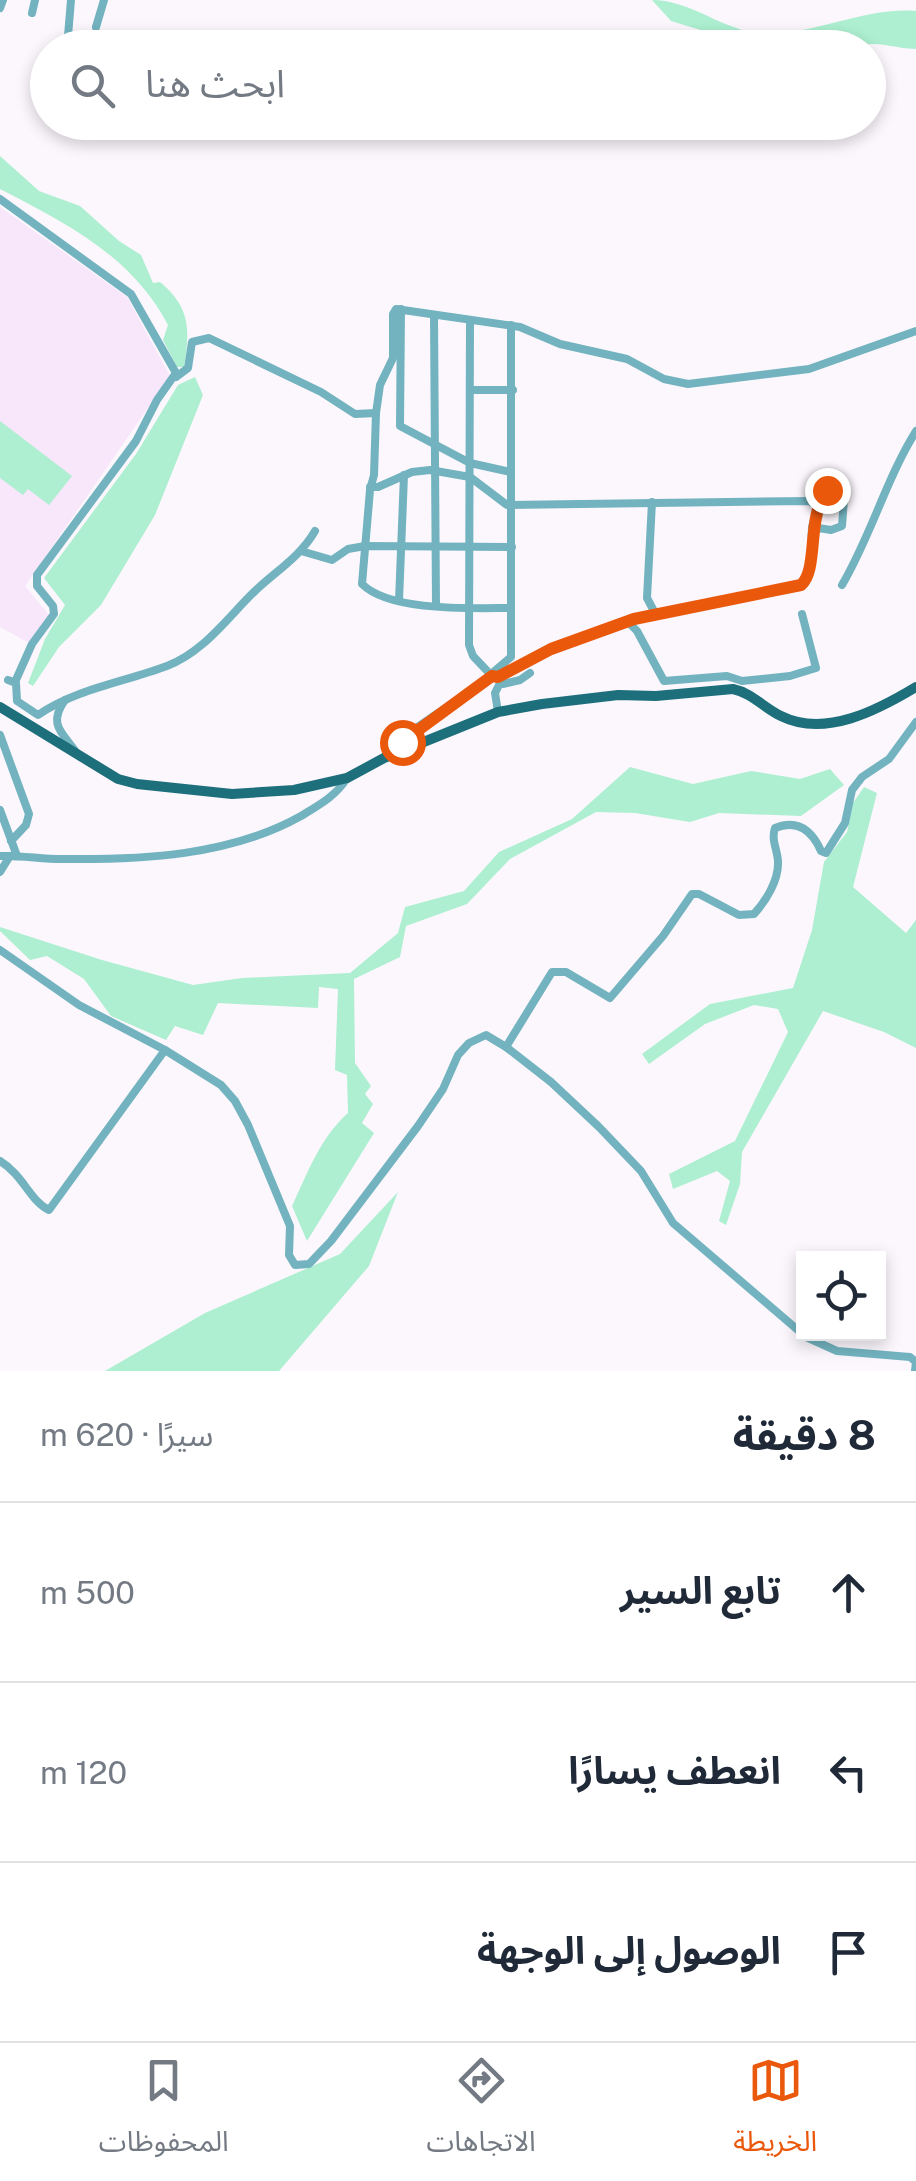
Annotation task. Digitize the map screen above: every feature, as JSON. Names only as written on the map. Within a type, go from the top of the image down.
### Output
[{"type":"main road","points":[[0,707],[118,778],[137,784],[232,794],[294,790],[347,778],[384,758],[498,712],[542,704],[656,696],[734,684],[775,713],[803,723],[852,720],[916,687]]},
{"type":"street","points":[[0,8],[3,0]]},
{"type":"street","points":[[32,13],[35,0]]},
{"type":"street","points":[[68,30],[71,0]]},
{"type":"street","points":[[96,27],[104,0]]},
{"type":"street","points":[[0,199],[131,294],[176,377]]},
{"type":"street","points":[[511,608],[399,601],[363,586],[376,413],[380,385],[392,362],[392,314],[396,308],[512,325],[560,344],[627,359],[664,379],[688,384],[809,369],[916,331]]},
{"type":"street","points":[[401,308],[399,422],[403,428],[470,463],[511,472]]},
{"type":"street","points":[[434,315],[436,605]]},
{"type":"street","points":[[470,320],[470,651],[495,678],[520,680],[530,673]]},
{"type":"street","points":[[498,712],[495,678],[512,658],[512,325]]},
{"type":"street","points":[[315,531],[301,551],[186,656],[33,714],[16,701],[11,681],[54,614],[53,606],[37,586],[38,575],[136,441],[157,400],[188,368],[192,342],[209,338],[321,392],[355,414],[376,413]]},
{"type":"street","points":[[470,390],[513,390]]},
{"type":"street","points":[[842,585],[903,451],[916,431]]},
{"type":"street","points":[[370,487],[378,488],[421,470],[470,476],[503,504],[511,505],[810,501],[818,505]]},
{"type":"street","points":[[399,601],[404,475]]},
{"type":"street","points":[[384,758],[416,728],[495,678],[551,649],[655,613],[801,585],[809,576],[812,527],[825,491],[830,490],[846,502],[845,522],[834,530],[812,527]]},
{"type":"street","points":[[652,502],[647,598],[655,613]]},
{"type":"street","points":[[301,551],[332,560],[348,549],[365,546],[512,547]]},
{"type":"street","points":[[628,623],[662,680],[727,676],[734,684],[816,668],[802,614]]},
{"type":"street","points":[[66,699],[56,713],[56,723],[78,755]]},
{"type":"street","points":[[506,1047],[552,972],[566,972],[610,998],[663,936],[692,894],[739,915],[754,914],[763,905],[777,875],[772,836],[775,828],[784,825],[806,829],[821,851],[826,852],[844,823],[852,790],[862,776],[889,759],[916,722]]},
{"type":"street","points":[[0,735],[29,814],[26,826],[12,841],[0,872]]},
{"type":"street","points":[[9,856],[74,860],[230,845],[292,821],[335,795],[347,778]]},
{"type":"street","points":[[0,810],[12,841]]},
{"type":"street","points":[[0,950],[79,1005],[220,1085],[235,1101],[290,1226],[291,1260],[302,1266],[331,1241],[418,1126],[468,1043],[486,1035],[551,1082],[600,1128],[640,1171],[673,1223],[806,1337],[838,1351],[910,1357],[916,1362],[915,1371]]},
{"type":"street","points":[[0,1161],[16,1172],[40,1206],[49,1210],[164,1050]]},
{"type":"shaded area","points":[[0,207],[127,297],[170,376],[25,586],[50,616],[31,644],[0,627]]},
{"type":"green space","points":[[652,0],[682,5],[742,30],[701,30],[671,21]]},
{"type":"green space","points":[[916,11],[916,49],[886,45],[886,30],[802,30],[879,13]]},
{"type":"green space","points":[[0,156],[39,191],[80,206],[141,255],[153,283],[160,282],[183,311],[187,331],[184,367],[177,367],[163,340],[168,325],[136,279],[73,229],[0,189]]},
{"type":"green space","points":[[195,377],[203,395],[155,515],[101,605],[59,647],[33,686],[28,683],[45,639],[65,605],[44,578],[136,454],[178,385]]},
{"type":"green space","points":[[0,421],[72,476],[49,505],[28,489],[23,495],[0,478]]},
{"type":"green space","points":[[630,767],[693,784],[751,771],[800,779],[830,769],[844,785],[801,816],[719,813],[690,822],[635,813],[596,812],[510,859],[467,904],[406,926],[400,957],[354,979],[355,1063],[371,1086],[365,1094],[373,1104],[362,1123],[374,1133],[307,1241],[292,1206],[322,1144],[348,1113],[347,1075],[335,1070],[338,989],[319,987],[318,1008],[218,1003],[203,1035],[175,1026],[166,1040],[111,1016],[84,979],[47,956],[30,960],[0,931],[0,927],[193,985],[242,978],[350,973],[398,933],[405,907],[464,891],[499,852],[572,819]]},
{"type":"green space","points":[[864,787],[877,793],[853,887],[906,933],[916,920],[916,1048],[884,1032],[823,1011],[742,1152],[740,1184],[726,1225],[719,1221],[730,1181],[717,1171],[673,1189],[669,1174],[735,1141],[788,1032],[778,1009],[754,1005],[705,1024],[649,1064],[642,1054],[710,1004],[793,988],[812,930],[824,862],[847,832],[853,803]]},
{"type":"green space","points":[[398,1192],[369,1266],[279,1371],[105,1371],[205,1313],[340,1254]]},
{"type":"route","points":[[402,742],[416,728],[492,676],[498,677],[566,643],[655,613],[801,585],[809,576],[814,513],[827,490]]}]
